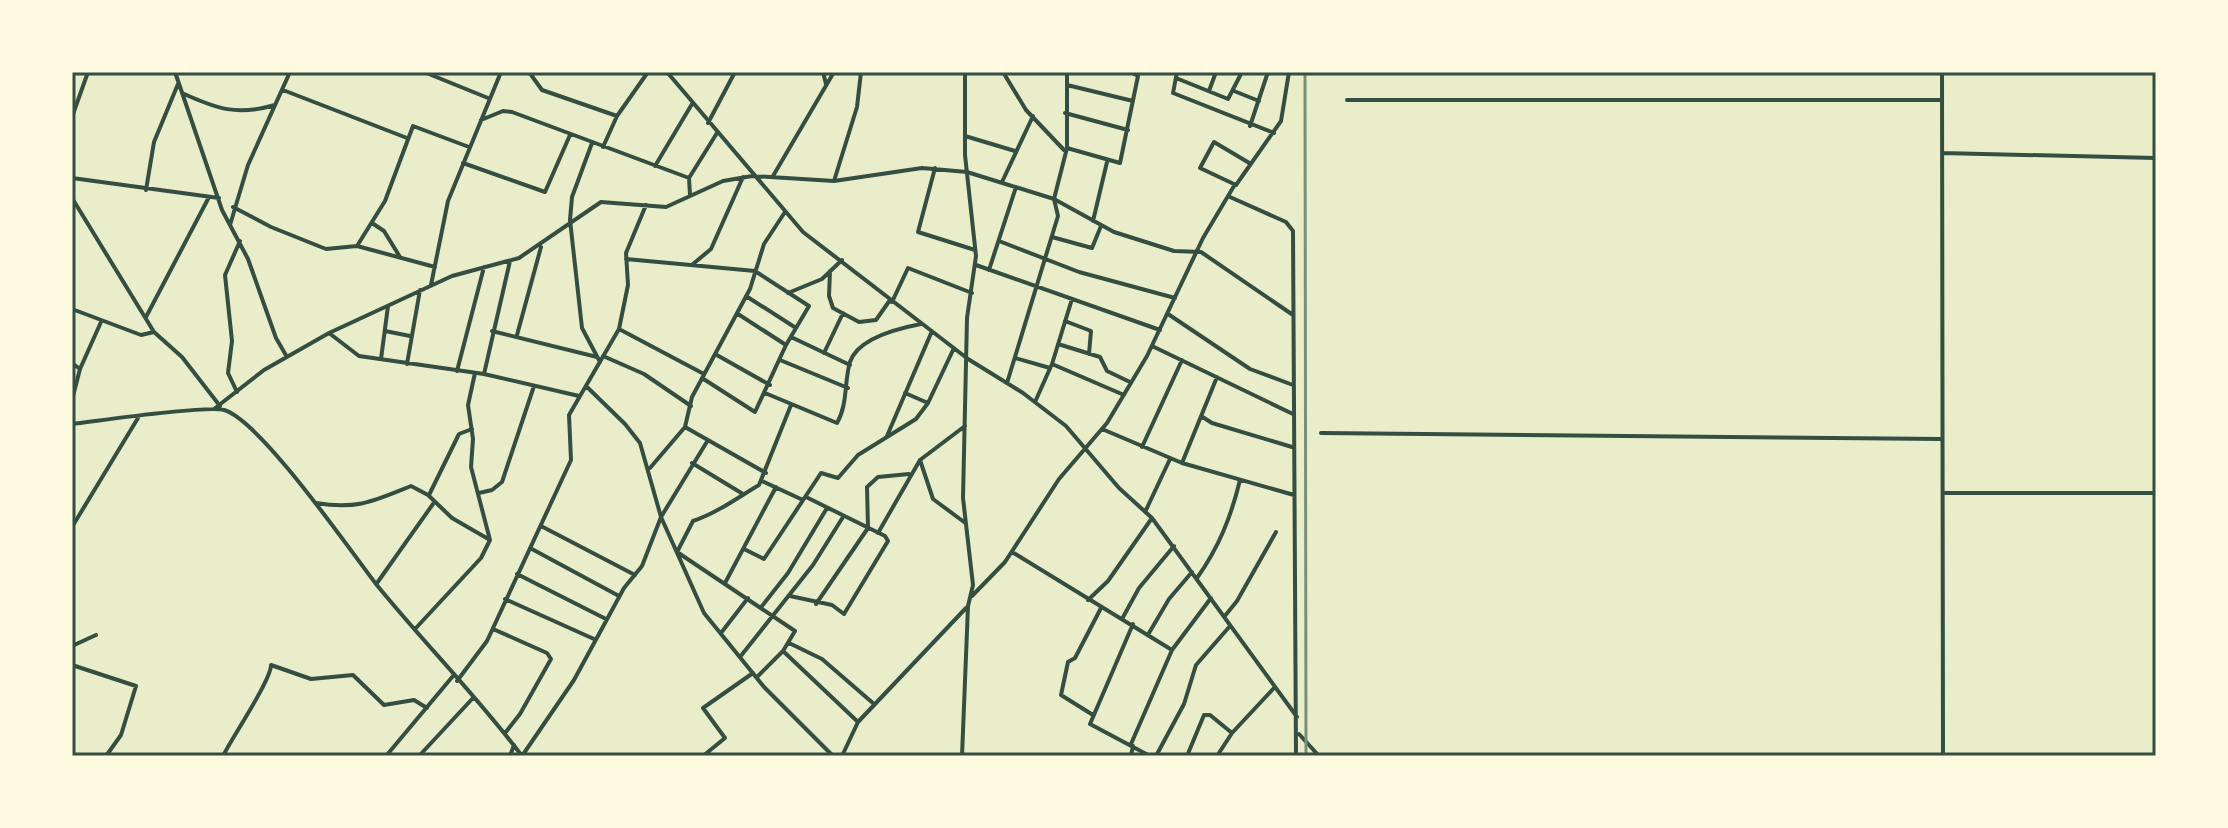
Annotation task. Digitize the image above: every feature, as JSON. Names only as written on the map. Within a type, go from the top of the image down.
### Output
[{"type":"street","points":[[72,117],[88,72]]},
{"type":"street","points":[[175,72],[219,198],[287,357]]},
{"type":"street","points":[[230,225],[233,207],[290,72]]},
{"type":"street","points":[[424,72],[489,98]]},
{"type":"street","points":[[431,285],[448,201],[501,72]]},
{"type":"street","points":[[529,72],[542,90],[617,116]]},
{"type":"street","points":[[603,147],[617,116],[648,72]]},
{"type":"street","points":[[667,72],[752,176],[803,232],[968,359],[1066,426],[1119,488],[1146,510],[1297,717]]},
{"type":"street","points":[[708,123],[735,72]]},
{"type":"street","points":[[823,72],[826,84]]},
{"type":"street","points":[[773,176],[834,72]]},
{"type":"street","points":[[834,181],[857,107],[861,72]]},
{"type":"street","points":[[962,756],[968,606],[972,596],[964,522],[967,318],[976,265],[967,172],[965,72]]},
{"type":"street","points":[[1003,72],[1033,116],[1066,149],[1118,164],[1122,161],[1138,76],[1131,72]]},
{"type":"street","points":[[1007,383],[1034,286],[1047,258],[1058,216],[1054,199],[1066,149],[1067,72]]},
{"type":"street","points":[[1209,91],[1216,72]]},
{"type":"street","points":[[1242,72],[1228,99],[1176,75],[1172,92],[1250,126],[1274,133]]},
{"type":"street","points":[[1250,126],[1268,72]]},
{"type":"street","points":[[972,596],[987,584],[1012,552],[1059,479],[1102,429],[1124,395],[1234,186],[1284,115],[1289,72]]},
{"type":"street","points":[[1942,72],[1943,756]]},
{"type":"street","points":[[146,190],[154,142],[179,82]]},
{"type":"street","points":[[1067,85],[1133,101]]},
{"type":"street","points":[[283,90],[408,138]]},
{"type":"street","points":[[1234,91],[1259,101]]},
{"type":"street","points":[[182,93],[210,106],[236,111],[250,112],[276,105]]},
{"type":"street","points":[[1347,100],[1942,100]]},
{"type":"street","points":[[655,166],[692,104]]},
{"type":"street","points":[[481,120],[503,111],[512,112],[689,178]]},
{"type":"street","points":[[1065,113],[1128,130]]},
{"type":"street","points":[[1002,182],[1033,116]]},
{"type":"street","points":[[357,246],[385,201],[414,126],[469,147]]},
{"type":"street","points":[[690,195],[689,178],[717,133]]},
{"type":"street","points":[[463,163],[545,192],[570,135]]},
{"type":"street","points":[[965,136],[1015,151]]},
{"type":"street","points":[[1234,186],[1201,170],[1212,142],[1251,164]]},
{"type":"street","points":[[592,143],[572,197],[570,220],[582,328],[598,360]]},
{"type":"street","points":[[1942,153],[2156,158]]},
{"type":"street","points":[[1093,221],[1107,162]]},
{"type":"street","points":[[935,168],[918,232],[975,250]]},
{"type":"street","points":[[72,424],[221,407],[287,357],[329,333],[431,285],[510,261],[542,244],[570,220],[601,202],[666,207],[723,181],[752,176],[834,181],[891,171],[935,168],[967,172],[1054,199],[1101,225],[1174,251],[1198,251],[1293,315]]},
{"type":"street","points":[[691,265],[711,249],[743,177]]},
{"type":"street","points":[[72,178],[219,198]]},
{"type":"street","points":[[989,270],[1016,187]]},
{"type":"street","points":[[1230,197],[1286,222],[1293,231],[1296,756]]},
{"type":"street","points":[[72,198],[154,332],[182,357],[221,407]]},
{"type":"street","points":[[146,317],[209,199]]},
{"type":"street","points":[[386,756],[427,708],[474,662],[493,629],[571,460],[569,415],[598,360],[619,329],[628,285],[626,259],[646,205]]},
{"type":"street","points":[[233,207],[271,227],[326,249],[357,246],[435,267]]},
{"type":"street","points":[[650,468],[685,427],[692,397],[746,296],[764,244],[785,212]]},
{"type":"street","points":[[372,223],[384,231],[401,258]]},
{"type":"street","points":[[1052,237],[1092,248],[1101,225]]},
{"type":"street","points":[[237,392],[228,373],[232,341],[225,275],[240,241]]},
{"type":"street","points":[[999,241],[1083,274],[1175,298]]},
{"type":"street","points":[[517,336],[542,244]]},
{"type":"street","points":[[619,329],[703,376],[753,412],[770,385],[786,345],[810,307],[755,271],[626,259]]},
{"type":"street","points":[[788,293],[815,283],[842,260]]},
{"type":"street","points":[[484,374],[510,261]]},
{"type":"street","points":[[976,265],[1160,330]]},
{"type":"street","points":[[457,371],[484,267]]},
{"type":"street","points":[[830,271],[831,303],[859,322],[873,321],[891,301],[908,268],[972,293]]},
{"type":"street","points":[[407,364],[420,290]]},
{"type":"street","points":[[746,296],[796,328]]},
{"type":"street","points":[[1035,402],[1051,366],[1072,299]]},
{"type":"street","points":[[381,360],[388,306]]},
{"type":"street","points":[[72,309],[141,335],[154,332]]},
{"type":"street","points":[[737,313],[786,345]]},
{"type":"street","points":[[824,353],[843,313]]},
{"type":"street","points":[[1168,314],[1250,369],[1293,385]]},
{"type":"street","points":[[1065,321],[1091,331],[1089,354]]},
{"type":"street","points":[[72,400],[80,369],[101,322]]},
{"type":"street","points":[[765,393],[837,423],[848,389],[850,365],[858,351],[886,333],[921,324]]},
{"type":"street","points":[[385,331],[411,336]]},
{"type":"street","points":[[492,331],[598,360]]},
{"type":"street","points":[[886,438],[932,331]]},
{"type":"street","points":[[329,333],[359,356],[484,374],[580,396]]},
{"type":"street","points":[[791,337],[850,365]]},
{"type":"street","points":[[1058,344],[1103,360],[1107,371],[1131,383]]},
{"type":"street","points":[[1152,346],[1293,414]]},
{"type":"street","points":[[744,549],[764,559],[821,473],[838,478],[858,455],[916,419],[928,403],[954,348]]},
{"type":"street","points":[[715,354],[770,385]]},
{"type":"street","points":[[603,356],[644,374],[692,406]]},
{"type":"street","points":[[1015,358],[1051,366],[1124,395]]},
{"type":"street","points":[[780,360],[848,389]]},
{"type":"street","points":[[1142,447],[1182,360]]},
{"type":"street","points":[[72,363],[80,369]]},
{"type":"street","points":[[415,629],[481,558],[490,540],[471,467],[472,429],[468,405],[475,373]]},
{"type":"street","points":[[1182,463],[1217,377]]},
{"type":"street","points":[[479,493],[502,482],[534,386]]},
{"type":"street","points":[[586,386],[640,443],[650,468],[661,517],[699,605],[796,722],[833,756]]},
{"type":"street","points":[[905,393],[928,403]]},
{"type":"street","points":[[677,552],[693,521],[714,515],[762,481],[777,445],[778,430],[791,405]]},
{"type":"street","points":[[214,409],[234,415],[275,455],[376,584],[522,756],[574,680],[619,596],[651,550],[661,517],[708,440]]},
{"type":"street","points":[[1201,416],[1212,423],[1292,447]]},
{"type":"street","points":[[72,527],[138,418]]},
{"type":"street","points":[[878,533],[909,474],[920,460],[965,426]]},
{"type":"street","points":[[685,427],[766,473]]},
{"type":"street","points":[[428,495],[459,434],[472,429]]},
{"type":"street","points":[[1102,429],[1170,459],[1294,495]]},
{"type":"street","points":[[1321,433],[1942,439]]},
{"type":"street","points":[[1146,510],[1170,459]]},
{"type":"street","points":[[920,460],[933,499],[964,522]]},
{"type":"street","points":[[692,463],[743,494]]},
{"type":"street","points":[[816,604],[868,528],[867,487],[878,477],[909,474]]},
{"type":"street","points":[[1197,578],[1213,556],[1229,521],[1240,480]]},
{"type":"street","points":[[762,481],[827,508],[888,541],[844,614],[832,605],[790,596]]},
{"type":"street","points":[[315,503],[345,508],[411,486],[428,495],[433,504],[490,540]]},
{"type":"street","points":[[725,583],[776,487]]},
{"type":"street","points":[[1943,493],[2156,493]]},
{"type":"street","points":[[376,584],[433,504]]},
{"type":"street","points":[[761,606],[788,573],[827,508]]},
{"type":"street","points":[[740,657],[790,596],[843,516]]},
{"type":"street","points":[[1088,600],[1108,581],[1152,518]]},
{"type":"street","points":[[541,526],[635,575]]},
{"type":"street","points":[[1224,617],[1237,601],[1276,532]]},
{"type":"street","points":[[1122,619],[1139,588],[1174,546]]},
{"type":"street","points":[[530,548],[619,596]]},
{"type":"street","points":[[677,552],[795,631],[783,651],[755,675],[703,708],[725,738],[703,756]]},
{"type":"street","points":[[1012,552],[1088,600],[1149,633],[1172,650]]},
{"type":"street","points":[[1149,633],[1169,599],[1192,572]]},
{"type":"street","points":[[517,574],[606,619]]},
{"type":"street","points":[[721,633],[748,598]]},
{"type":"street","points":[[1131,756],[1132,745],[1172,650],[1211,598]]},
{"type":"street","points":[[505,599],[595,640]]},
{"type":"street","points":[[842,756],[858,722],[968,606]]},
{"type":"street","points":[[1093,715],[1061,695],[1068,662],[1075,658],[1101,607]]},
{"type":"street","points":[[1133,624],[1093,715],[1092,726],[1150,756]]},
{"type":"street","points":[[1156,756],[1184,704],[1196,665],[1230,626]]},
{"type":"street","points":[[493,629],[547,653],[551,659],[520,714],[505,733]]},
{"type":"street","points":[[72,646],[96,635]]},
{"type":"street","points":[[789,643],[822,659],[874,704]]},
{"type":"street","points":[[783,651],[858,722]]},
{"type":"street","points":[[72,665],[136,686],[127,722],[106,756]]},
{"type":"street","points":[[223,756],[245,713],[268,682],[271,665],[311,679],[353,675],[384,705],[414,700],[427,708]]},
{"type":"street","points":[[1217,756],[1232,733],[1274,688]]},
{"type":"street","points":[[419,756],[473,698]]},
{"type":"street","points":[[1187,756],[1204,715],[1210,715],[1232,733]]},
{"type":"street","points":[[1297,732],[1319,756]]},
{"type":"street","points":[[510,756],[514,745]]},
{"type":"railway","points":[[1305,72],[1306,756]]}]
